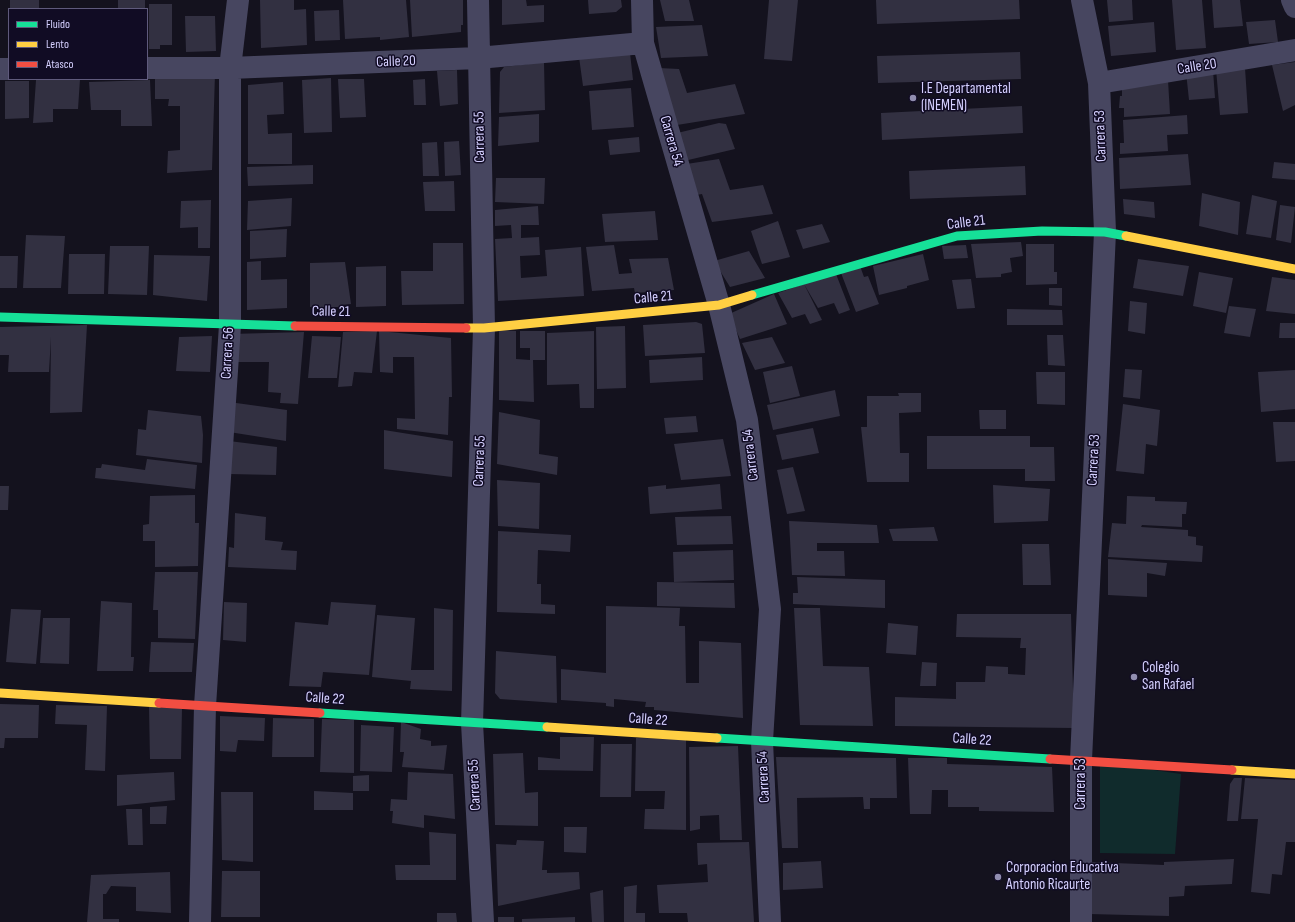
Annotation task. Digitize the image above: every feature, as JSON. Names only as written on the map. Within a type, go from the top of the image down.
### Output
[{"type":"street","name":"Carrera 56","points":[[200,922],[205,706],[230,325],[230,68],[238,0]]},
{"type":"street","name":"Carrera 55","points":[[478,0],[484,328],[472,723],[483,922]]},
{"type":"street","name":"Carrera 54","points":[[642,0],[644,43],[718,305],[747,420],[770,609],[762,741],[770,922]]},
{"type":"street","name":"Carrera 53","points":[[1081,922],[1081,760],[1105,232],[1099,83],[1082,0]]},
{"type":"street","points":[[1292,0],[1295,7]]},
{"type":"street","name":"Calle 20","points":[[148,68],[230,68],[478,58],[644,43]]},
{"type":"street","name":"Calle 20","points":[[1099,83],[1295,50]]},
{"type":"street","name":"Calle 21","points":[[0,317],[230,325],[484,328],[718,305],[957,236],[1042,232],[1105,232],[1295,269]]},
{"type":"street","name":"Calle 22","points":[[0,693],[1295,774]]},
{"type":"green space","points":[[1100,762],[1181,774],[1175,854],[1100,853]]},
{"type":"building","points":[[10,0],[39,0],[39,8],[10,8]]},
{"type":"building","points":[[118,0],[145,0],[145,8],[118,8]]},
{"type":"building","points":[[260,0],[294,0],[294,10],[306,9],[307,45],[261,48]]},
{"type":"building","points":[[343,0],[406,0],[409,37],[380,40],[380,37],[345,39]]},
{"type":"building","points":[[410,0],[463,0],[463,25],[461,25],[461,32],[412,37]]},
{"type":"building","points":[[502,0],[526,0],[527,6],[544,5],[544,22],[502,25]]},
{"type":"building","points":[[588,0],[621,0],[622,7],[616,12],[589,14]]},
{"type":"building","points":[[660,0],[689,0],[694,21],[665,21]]},
{"type":"building","points":[[769,0],[798,0],[792,61],[764,59]]},
{"type":"building","points":[[876,0],[1019,0],[1020,19],[877,24]]},
{"type":"building","points":[[1107,0],[1132,0],[1133,20],[1109,22]]},
{"type":"building","points":[[1172,0],[1202,0],[1206,48],[1176,50]]},
{"type":"building","points":[[1212,0],[1240,0],[1243,26],[1214,28]]},
{"type":"building","points":[[149,4],[172,4],[172,45],[160,45],[160,49],[149,49]]},
{"type":"building","points":[[339,10],[340,40],[315,41],[314,11]]},
{"type":"building","points":[[185,16],[215,16],[216,51],[186,52]]},
{"type":"building","points":[[1275,20],[1278,42],[1249,44],[1246,22]]},
{"type":"building","points":[[1154,22],[1156,52],[1111,56],[1108,26]]},
{"type":"building","points":[[702,25],[708,56],[661,58],[656,27]]},
{"type":"building","points":[[1020,52],[1021,79],[878,83],[877,56]]},
{"type":"building","points":[[630,53],[633,80],[583,86],[579,57]]},
{"type":"building","points":[[544,62],[545,110],[499,113],[500,72],[504,67]]},
{"type":"building","points":[[1295,62],[1295,105],[1283,111],[1272,65]]},
{"type":"building","points":[[659,68],[679,69],[687,93],[735,84],[745,114],[677,125]]},
{"type":"building","points":[[1245,68],[1248,113],[1220,115],[1216,69]]},
{"type":"building","points":[[457,70],[458,104],[440,106],[437,71]]},
{"type":"building","points":[[1213,70],[1215,98],[1189,100],[1186,72]]},
{"type":"building","points":[[215,74],[212,170],[167,173],[168,151],[180,150],[180,106],[168,106],[169,99],[155,99],[155,77]]},
{"type":"building","points":[[331,78],[332,132],[304,133],[302,80]]},
{"type":"building","points":[[338,79],[364,79],[366,117],[340,118]]},
{"type":"building","points":[[425,79],[426,105],[414,105],[413,80]]},
{"type":"building","points":[[36,80],[80,80],[78,109],[53,109],[53,122],[33,123]]},
{"type":"building","points":[[150,80],[152,126],[121,126],[121,110],[91,110],[89,82]]},
{"type":"building","points":[[1168,80],[1170,114],[1124,117],[1124,108],[1119,108],[1122,89]]},
{"type":"building","points":[[5,81],[29,81],[29,118],[5,119]]},
{"type":"building","points":[[283,82],[284,114],[267,115],[268,134],[292,133],[292,164],[248,164],[248,85]]},
{"type":"building","points":[[631,88],[634,127],[592,130],[589,91]]},
{"type":"building","points":[[1022,106],[1023,133],[882,140],[881,113]]},
{"type":"building","points":[[539,114],[539,142],[498,146],[499,117]]},
{"type":"building","points":[[1187,115],[1188,134],[1167,135],[1168,151],[1120,154],[1120,143],[1124,143],[1123,120]]},
{"type":"building","points":[[719,123],[726,124],[735,149],[684,161],[673,134]]},
{"type":"building","points":[[639,137],[640,152],[610,155],[608,140]]},
{"type":"building","points":[[459,141],[461,175],[445,176],[444,142]]},
{"type":"building","points":[[437,142],[439,176],[423,176],[422,143]]},
{"type":"building","points":[[1188,154],[1191,185],[1120,189],[1119,158]]},
{"type":"building","points":[[719,159],[730,190],[763,185],[773,214],[712,222],[702,194],[691,196],[680,165]]},
{"type":"building","points":[[1274,162],[1295,164],[1295,180],[1272,178]]},
{"type":"building","points":[[313,165],[313,184],[248,186],[247,167]]},
{"type":"building","points":[[1025,166],[1026,195],[910,199],[909,171]]},
{"type":"building","points":[[496,178],[545,178],[544,204],[495,202]]},
{"type":"building","points":[[454,181],[455,211],[425,211],[423,182]]},
{"type":"building","points":[[1202,193],[1240,202],[1238,235],[1199,226]]},
{"type":"building","points":[[1252,195],[1277,201],[1271,238],[1246,234]]},
{"type":"building","points":[[292,198],[291,226],[247,230],[248,201]]},
{"type":"building","points":[[1123,199],[1154,202],[1155,218],[1124,214]]},
{"type":"building","points":[[211,200],[210,248],[198,248],[198,227],[180,228],[181,201]]},
{"type":"building","points":[[1280,205],[1295,207],[1291,243],[1276,240]]},
{"type":"building","points":[[538,206],[539,225],[521,225],[521,238],[539,237],[540,255],[520,256],[521,278],[547,276],[545,250],[581,247],[584,296],[498,301],[495,239],[512,238],[511,225],[495,226],[495,210]]},
{"type":"building","points":[[655,211],[658,240],[605,242],[602,214]]},
{"type":"building","points":[[778,221],[790,257],[762,264],[751,231]]},
{"type":"building","points":[[822,224],[830,242],[803,249],[796,230]]},
{"type":"building","points":[[287,229],[286,257],[250,259],[250,231]]},
{"type":"building","points":[[26,235],[65,236],[61,288],[23,288]]},
{"type":"building","points":[[1021,242],[1023,256],[1010,258],[1012,272],[1001,274],[1001,277],[976,278],[971,244]]},
{"type":"building","points":[[433,243],[463,243],[464,304],[402,305],[401,271],[433,271]]},
{"type":"building","points":[[1026,244],[1054,244],[1054,272],[1057,272],[1057,284],[1026,285]]},
{"type":"building","points":[[614,245],[619,274],[632,273],[629,259],[668,258],[674,290],[635,293],[634,288],[592,291],[586,247]]},
{"type":"building","points":[[966,245],[968,258],[944,259],[942,246]]},
{"type":"building","points":[[110,246],[149,246],[147,295],[108,294]]},
{"type":"building","points":[[749,251],[765,278],[730,287],[714,261]]},
{"type":"building","points":[[69,254],[105,254],[104,294],[68,294]]},
{"type":"building","points":[[923,254],[929,280],[907,286],[907,288],[879,295],[873,266]]},
{"type":"building","points":[[154,255],[210,256],[207,301],[153,295]]},
{"type":"building","points":[[0,256],[18,256],[17,288],[0,288]]},
{"type":"building","points":[[1138,259],[1189,266],[1183,296],[1133,288]]},
{"type":"building","points":[[261,261],[261,280],[287,279],[287,308],[247,310],[247,262]]},
{"type":"building","points":[[345,262],[351,304],[341,305],[341,307],[310,307],[310,263]]},
{"type":"building","points":[[386,266],[386,306],[356,307],[356,267]]},
{"type":"building","points":[[860,266],[864,277],[868,276],[879,304],[856,312],[841,273]]},
{"type":"building","points":[[1199,272],[1233,278],[1226,313],[1193,306]]},
{"type":"building","points":[[836,274],[850,310],[839,314],[834,303],[818,308],[804,284]]},
{"type":"building","points":[[1272,277],[1295,280],[1295,314],[1266,311]]},
{"type":"building","points":[[971,279],[975,308],[957,309],[952,280]]},
{"type":"building","points":[[804,284],[822,320],[810,324],[805,314],[792,318],[778,293]]},
{"type":"building","points":[[1049,288],[1062,288],[1062,306],[1049,305]]},
{"type":"building","points":[[774,294],[787,324],[740,339],[729,314]]},
{"type":"building","points":[[1130,301],[1147,303],[1145,334],[1128,331]]},
{"type":"building","points":[[1229,306],[1256,309],[1250,337],[1224,333]]},
{"type":"building","points":[[1007,309],[1062,310],[1063,325],[1007,325]]},
{"type":"building","points":[[696,322],[702,324],[705,353],[645,356],[643,325]]},
{"type":"building","points":[[1280,323],[1295,323],[1295,338],[1279,338]]},
{"type":"building","points":[[87,325],[82,412],[50,413],[51,337],[49,372],[8,372],[9,355],[0,355],[0,327]]},
{"type":"building","points":[[625,326],[626,388],[597,389],[596,327]]},
{"type":"building","points":[[499,330],[516,331],[516,359],[530,360],[530,348],[520,348],[520,331],[545,331],[545,360],[533,360],[534,402],[499,400]]},
{"type":"building","points":[[377,331],[372,373],[354,372],[352,386],[338,387],[343,332]]},
{"type":"building","points":[[379,331],[451,338],[452,397],[449,397],[448,435],[397,429],[397,418],[415,419],[414,357],[393,357],[393,373],[380,372]]},
{"type":"building","points":[[594,331],[594,408],[580,408],[579,384],[547,385],[547,333]]},
{"type":"building","points":[[304,332],[298,404],[280,403],[281,393],[268,392],[269,362],[230,362],[231,334]]},
{"type":"building","points":[[1047,335],[1063,335],[1065,366],[1048,365]]},
{"type":"building","points":[[212,336],[210,372],[176,371],[179,337]]},
{"type":"building","points":[[312,336],[341,337],[337,378],[308,378]]},
{"type":"building","points":[[772,337],[785,363],[755,370],[742,343]]},
{"type":"building","points":[[702,357],[703,380],[650,383],[649,360]]},
{"type":"building","points":[[792,366],[800,396],[770,403],[763,372]]},
{"type":"building","points":[[1125,369],[1142,370],[1140,399],[1123,397]]},
{"type":"building","points":[[1295,370],[1295,409],[1261,412],[1258,372]]},
{"type":"building","points":[[1036,372],[1065,372],[1065,405],[1037,404]]},
{"type":"building","points":[[835,390],[840,416],[773,430],[767,405]]},
{"type":"building","points":[[898,393],[921,393],[921,412],[899,413],[900,453],[909,453],[909,482],[867,482],[861,427],[867,427],[867,396],[899,396]]},
{"type":"building","points":[[229,402],[287,410],[286,441],[229,432]]},
{"type":"building","points":[[1123,404],[1160,410],[1157,446],[1146,444],[1144,474],[1116,471]]},
{"type":"building","points":[[148,410],[201,416],[203,435],[202,463],[136,455],[138,429],[146,430]]},
{"type":"building","points":[[979,410],[1006,410],[1006,429],[980,429]]},
{"type":"building","points":[[499,412],[540,420],[539,454],[558,457],[557,475],[497,464]]},
{"type":"building","points":[[696,416],[698,432],[666,434],[664,418]]},
{"type":"building","points":[[1273,422],[1295,422],[1295,461],[1276,462]]},
{"type":"building","points":[[813,428],[819,453],[782,460],[776,435]]},
{"type":"building","points":[[384,430],[453,441],[452,477],[384,469]]},
{"type":"building","points":[[927,436],[1030,436],[1030,447],[1054,447],[1055,481],[1025,481],[1025,469],[927,469]]},
{"type":"building","points":[[723,439],[731,476],[681,480],[674,444]]},
{"type":"building","points":[[229,441],[277,447],[276,475],[229,474]]},
{"type":"building","points":[[147,459],[197,465],[195,489],[95,478],[96,468],[101,468],[102,464],[145,470]]},
{"type":"building","points":[[793,467],[805,511],[787,514],[777,470]]},
{"type":"building","points":[[497,480],[540,483],[539,529],[498,526]]},
{"type":"building","points":[[720,484],[722,509],[650,514],[648,487],[666,485],[666,489]]},
{"type":"building","points":[[993,485],[1050,489],[1048,521],[994,523]]},
{"type":"building","points":[[0,486],[9,486],[8,510],[0,510]]},
{"type":"building","points":[[195,495],[195,523],[199,523],[198,566],[155,567],[155,541],[143,541],[143,525],[149,524],[150,496]]},
{"type":"building","points":[[1127,496],[1155,497],[1155,501],[1187,502],[1186,514],[1182,514],[1182,527],[1142,525],[1141,527],[1188,530],[1188,536],[1196,537],[1196,545],[1203,546],[1202,562],[1108,557],[1112,523],[1126,524]]},
{"type":"building","points":[[235,513],[266,517],[265,540],[283,542],[281,550],[297,551],[296,570],[228,567],[229,547],[234,548]]},
{"type":"building","points":[[731,516],[733,544],[677,545],[675,517]]},
{"type":"building","points":[[789,521],[877,525],[879,543],[817,543],[817,551],[844,551],[845,576],[792,575]]},
{"type":"building","points":[[934,527],[938,541],[893,541],[889,529]]},
{"type":"building","points":[[498,531],[571,535],[570,552],[538,550],[537,584],[541,584],[541,604],[555,605],[555,614],[497,612]]},
{"type":"building","points":[[1022,544],[1049,544],[1051,585],[1023,585]]},
{"type":"building","points":[[733,550],[734,580],[674,582],[673,552]]},
{"type":"building","points":[[1108,559],[1167,563],[1165,576],[1147,573],[1147,597],[1108,595]]},
{"type":"building","points":[[155,572],[198,572],[195,639],[158,638],[158,610],[153,610]]},
{"type":"building","points":[[797,577],[885,580],[885,608],[793,604],[793,593],[798,593]]},
{"type":"building","points":[[657,582],[734,583],[735,608],[657,606]]},
{"type":"building","points":[[101,601],[132,603],[131,657],[134,657],[133,671],[97,671]]},
{"type":"building","points":[[224,602],[247,603],[246,642],[223,640]]},
{"type":"building","points":[[331,602],[376,605],[369,675],[323,672],[321,687],[289,686],[295,622],[328,625]]},
{"type":"building","points":[[606,606],[680,608],[679,626],[685,626],[686,683],[699,683],[699,641],[741,643],[743,718],[654,710],[654,707],[645,707],[646,702],[614,699],[614,707],[606,706],[606,703],[561,700],[561,669],[606,673]]},
{"type":"building","points":[[434,608],[453,610],[452,691],[410,689],[411,681],[372,677],[377,615],[415,618],[411,670],[434,670]]},
{"type":"building","points":[[794,608],[820,608],[823,666],[869,667],[873,726],[800,725]]},
{"type":"building","points":[[11,609],[41,610],[36,664],[6,662]]},
{"type":"building","points":[[957,614],[1071,614],[1074,728],[895,726],[895,697],[956,699],[956,682],[985,682],[986,666],[1008,667],[1008,674],[1025,675],[1026,648],[1020,648],[1021,638],[956,637]]},
{"type":"building","points":[[43,618],[70,618],[69,664],[40,663]]},
{"type":"building","points":[[888,623],[918,626],[916,655],[886,653]]},
{"type":"building","points":[[151,642],[194,643],[192,672],[149,672]]},
{"type":"building","points":[[496,651],[556,656],[557,703],[500,699],[495,693]]},
{"type":"building","points":[[922,662],[937,663],[936,686],[920,686]]},
{"type":"building","points":[[0,704],[39,705],[38,738],[5,738],[4,748],[0,748]]},
{"type":"building","points":[[56,705],[107,706],[105,771],[85,770],[87,725],[55,724]]},
{"type":"building","points":[[149,707],[182,708],[181,759],[150,759]]},
{"type":"building","points":[[220,716],[265,718],[264,741],[238,740],[236,752],[220,751]]},
{"type":"building","points":[[273,718],[314,719],[314,757],[272,757]]},
{"type":"building","points":[[322,719],[354,720],[354,773],[320,772]]},
{"type":"building","points":[[401,722],[421,729],[420,739],[431,741],[431,746],[447,745],[444,770],[402,767],[404,752],[400,752]]},
{"type":"building","points":[[361,725],[394,727],[392,772],[360,771]]},
{"type":"building","points":[[560,737],[594,737],[593,771],[538,770],[538,757],[560,759]]},
{"type":"building","points":[[636,738],[686,739],[686,830],[644,829],[645,809],[664,809],[665,791],[635,791]]},
{"type":"building","points":[[601,744],[632,744],[631,797],[600,797]]},
{"type":"building","points":[[738,746],[742,840],[720,840],[719,815],[700,816],[700,829],[690,831],[689,747]]},
{"type":"building","points":[[523,753],[525,793],[538,792],[538,826],[495,825],[493,754]]},
{"type":"building","points":[[776,757],[896,758],[897,798],[870,798],[870,809],[864,809],[863,797],[797,798],[798,848],[782,848]]},
{"type":"building","points":[[908,758],[947,758],[947,764],[1052,767],[1054,812],[979,811],[979,807],[948,807],[948,790],[932,790],[931,814],[910,814]]},
{"type":"building","points":[[174,772],[175,800],[117,806],[117,775]]},
{"type":"building","points":[[408,772],[453,774],[455,819],[424,815],[424,828],[392,823],[393,811],[390,811],[391,799],[407,800]]},
{"type":"building","points":[[369,775],[369,791],[353,791],[353,776]]},
{"type":"building","points":[[1234,778],[1242,778],[1238,821],[1227,821],[1230,784]]},
{"type":"building","points":[[1245,778],[1295,780],[1295,842],[1286,842],[1282,875],[1272,874],[1270,894],[1251,892],[1258,819],[1241,819]]},
{"type":"building","points":[[314,791],[353,793],[353,810],[314,810]]},
{"type":"building","points":[[221,792],[253,792],[253,862],[222,860]]},
{"type":"building","points":[[167,806],[166,824],[150,824],[150,807]]},
{"type":"building","points":[[126,809],[142,809],[143,845],[128,845]]},
{"type":"building","points":[[564,827],[587,827],[586,853],[564,852]]},
{"type":"building","points":[[429,832],[456,834],[456,880],[396,880],[395,865],[430,865]]},
{"type":"building","points":[[517,840],[544,841],[542,870],[547,870],[547,873],[579,872],[580,889],[498,906],[496,844],[516,845]]},
{"type":"building","points":[[749,842],[754,922],[688,922],[687,913],[659,913],[657,885],[708,882],[707,864],[698,865],[697,843]]},
{"type":"building","points":[[1234,859],[1232,884],[1185,886],[1184,896],[1169,897],[1169,916],[1089,914],[1089,862],[1164,865],[1164,862]]},
{"type":"building","points":[[821,861],[823,888],[783,890],[783,863]]},
{"type":"building","points":[[222,871],[260,871],[260,917],[221,917]]},
{"type":"building","points":[[170,872],[171,913],[136,911],[136,887],[111,886],[106,894],[103,894],[103,919],[119,919],[119,922],[87,922],[91,875]]},
{"type":"building","points":[[637,885],[636,913],[645,913],[645,922],[624,922],[624,887]]},
{"type":"building","points":[[603,890],[604,922],[592,922],[590,893]]},
{"type":"building","points":[[437,913],[456,913],[457,922],[437,922]]},
{"type":"building","points":[[498,917],[514,917],[514,922],[498,922]]},
{"type":"building","points":[[575,917],[575,922],[522,922],[522,919]]},
{"type":"traffic: fast","points":[[752,295],[957,236],[1042,231],[1105,232],[1126,236]]},
{"type":"traffic: fast","points":[[0,317],[295,326]]},
{"type":"traffic: fast","points":[[320,713],[547,727]]},
{"type":"traffic: fast","points":[[717,738],[1050,759]]},
{"type":"traffic: slow","points":[[1126,236],[1295,269]]},
{"type":"traffic: slow","points":[[466,328],[484,328],[719,305],[752,295]]},
{"type":"traffic: slow","points":[[0,693],[159,703]]},
{"type":"traffic: slow","points":[[547,727],[717,738]]},
{"type":"traffic: slow","points":[[1232,770],[1295,774]]},
{"type":"traffic: jam","points":[[295,326],[466,328]]},
{"type":"traffic: jam","points":[[159,703],[320,713]]},
{"type":"traffic: jam","points":[[1050,759],[1232,770]]},
{"type":"place","name":"I.E Departamental (INEMEN)","points":[[913,98]]},
{"type":"place","name":"Colegio San Rafael","points":[[1134,677]]},
{"type":"place","name":"Corporacion Educativa Antonio Ricaurte","points":[[998,877]]}]
